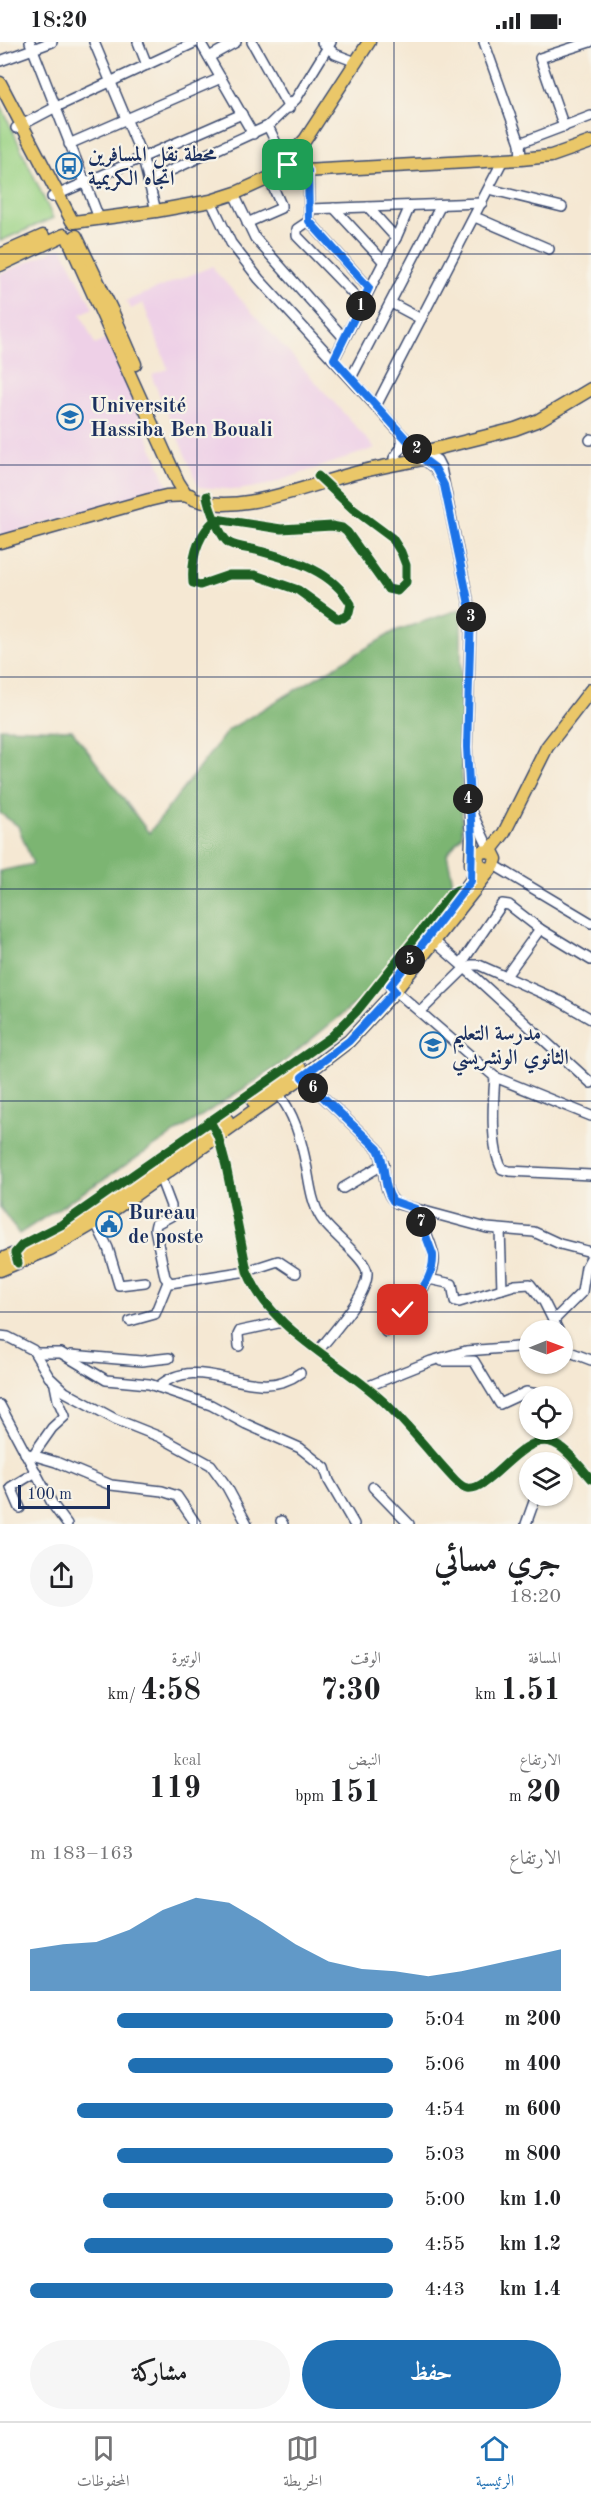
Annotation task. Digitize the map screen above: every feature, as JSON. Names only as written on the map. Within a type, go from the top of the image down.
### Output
[{"type":"main road","points":[[0,255],[99,218],[211,201],[234,194],[268,178],[285,162],[327,109],[369,42]]},
{"type":"main road","points":[[0,83],[19,126],[56,195],[178,482],[190,495]]},
{"type":"main road","points":[[0,98],[19,126]]},
{"type":"main road","points":[[285,162],[296,170],[308,171],[520,159],[550,156],[591,142]]},
{"type":"main road","points":[[0,265],[70,229],[113,216]]},
{"type":"main road","points":[[516,431],[559,410],[591,389]]},
{"type":"main road","points":[[361,468],[427,456],[516,431],[561,415],[591,397]]},
{"type":"main road","points":[[0,542],[166,496],[190,495],[241,502],[273,496],[320,479],[394,458],[427,456]]},
{"type":"main road","points":[[478,860],[484,869],[492,859],[547,747],[591,690]]},
{"type":"main road","points":[[276,1090],[339,1039],[435,942],[492,859],[553,751],[591,699]]},
{"type":"main road","points":[[468,885],[472,839]]},
{"type":"main road","points":[[0,1270],[16,1259],[63,1242],[214,1129],[276,1090],[302,1077],[349,1041],[392,988],[468,885],[478,860]]},
{"type":"main road","points":[[94,1218],[160,1176],[214,1129]]},
{"type":"main road","points":[[0,1260],[16,1259]]},
{"type":"street","points":[[0,61],[31,46],[52,42]]},
{"type":"street","points":[[94,42],[143,159],[156,211]]},
{"type":"street","points":[[138,42],[147,65]]},
{"type":"street","points":[[19,126],[198,42],[253,134]]},
{"type":"street","points":[[209,57],[236,42]]},
{"type":"street","points":[[252,42],[289,108]]},
{"type":"street","points":[[484,42],[519,143],[520,159]]},
{"type":"street","points":[[564,127],[540,58],[590,42]]},
{"type":"street","points":[[148,181],[268,126],[296,99],[327,44],[357,62]]},
{"type":"street","points":[[31,46],[99,218]]},
{"type":"street","points":[[69,144],[221,78]]},
{"type":"street","points":[[56,195],[242,114]]},
{"type":"street","points":[[519,143],[591,116]]},
{"type":"street","points":[[268,126],[285,162]]},
{"type":"street","points":[[376,406],[503,160]]},
{"type":"street","points":[[308,171],[309,221],[369,288]]},
{"type":"street","points":[[247,224],[280,208],[281,205],[268,178]]},
{"type":"street","points":[[489,189],[562,207]]},
{"type":"street","points":[[234,194],[247,224],[262,248],[344,338]]},
{"type":"street","points":[[211,201],[231,243],[259,279],[403,436],[427,456],[444,485],[471,614],[467,747],[472,839],[478,860]]},
{"type":"street","points":[[309,210],[482,203]]},
{"type":"street","points":[[351,378],[441,205]]},
{"type":"street","points":[[334,359],[410,206]]},
{"type":"street","points":[[368,207],[396,238]]},
{"type":"street","points":[[334,208],[384,262]]},
{"type":"street","points":[[475,217],[549,249]]},
{"type":"street","points":[[309,221],[297,229],[297,236],[362,303]]},
{"type":"street","points":[[391,303],[421,319]]},
{"type":"street","points":[[394,458],[401,448],[403,436]]},
{"type":"street","points":[[216,519],[281,529],[338,526],[347,532],[388,589],[396,591],[402,588],[406,582],[406,565],[396,543],[320,479]]},
{"type":"street","points":[[207,499],[216,519],[220,533],[229,543],[284,558],[326,576],[339,587],[351,604],[347,616],[337,618],[298,590],[255,575],[229,574],[195,585],[193,578],[195,548],[206,528],[216,519]]},
{"type":"street","points":[[470,808],[492,859],[591,923]]},
{"type":"street","points":[[16,1259],[22,1245],[61,1225],[214,1129],[331,1037],[357,1011],[451,894],[468,885]]},
{"type":"street","points":[[420,1012],[463,966],[502,904],[509,905],[540,929],[591,960]]},
{"type":"street","points":[[506,976],[540,929]]},
{"type":"street","points":[[435,942],[591,1083]]},
{"type":"street","points":[[463,966],[479,965],[506,976],[560,1001],[591,1019]]},
{"type":"street","points":[[392,988],[495,1077],[591,1116]]},
{"type":"street","points":[[302,1077],[378,1149],[384,1164],[387,1189],[391,1198],[398,1204],[500,1230],[534,1232],[560,1244],[591,1252]]},
{"type":"street","points":[[495,1077],[495,1130],[498,1157],[502,1168],[509,1171],[591,1175]]},
{"type":"street","points":[[276,1090],[297,1127],[312,1198],[320,1217],[330,1232],[365,1265],[367,1271],[360,1295],[320,1350]]},
{"type":"street","points":[[214,1129],[253,1286],[283,1322],[384,1402],[455,1480],[466,1488],[482,1484],[528,1446],[539,1441],[552,1442],[574,1460],[591,1479]]},
{"type":"street","points":[[343,1188],[384,1164]]},
{"type":"street","points":[[130,1320],[155,1314],[168,1282],[155,1229],[156,1224],[171,1216],[172,1210],[160,1176]]},
{"type":"street","points":[[386,1332],[420,1293],[429,1279],[433,1255],[416,1209]]},
{"type":"street","points":[[94,1218],[108,1248],[118,1285],[144,1282]]},
{"type":"street","points":[[500,1230],[502,1289]]},
{"type":"street","points":[[554,1320],[582,1292],[586,1267],[591,1258]]},
{"type":"street","points":[[168,1282],[176,1283],[248,1271],[278,1262],[296,1273]]},
{"type":"street","points":[[429,1279],[452,1284],[454,1301],[459,1302],[502,1289],[530,1284],[544,1302],[553,1320]]},
{"type":"street","points":[[238,1346],[240,1331],[283,1322]]},
{"type":"street","points":[[0,1336],[27,1345],[35,1353],[55,1385],[65,1416],[29,1454]]},
{"type":"street","points":[[366,1387],[431,1361],[485,1348],[519,1346]]},
{"type":"street","points":[[35,1353],[54,1352],[141,1361],[169,1358]]},
{"type":"street","points":[[573,1353],[591,1360]]},
{"type":"street","points":[[66,1354],[106,1380],[149,1384],[218,1408],[246,1424],[300,1448],[323,1465],[354,1524]]},
{"type":"street","points":[[431,1361],[474,1361],[501,1405],[519,1396]]},
{"type":"street","points":[[158,1387],[174,1376],[184,1373],[213,1375],[268,1386],[284,1382],[300,1373]]},
{"type":"street","points":[[55,1385],[115,1419],[160,1437],[208,1463],[227,1487],[247,1524]]},
{"type":"street","points":[[0,1405],[67,1524]]},
{"type":"street","points":[[29,1454],[111,1485],[162,1491],[177,1496],[196,1524]]},
{"type":"street","points":[[20,1508],[12,1486],[36,1472]]},
{"type":"street","points":[[373,1487],[409,1524]]},
{"type":"street","points":[[526,1524],[532,1506]]},
{"type":"shaded area","name":"Université Hassiba Ben Bouali","points":[[62,247],[93,308],[81,314],[95,345],[108,338],[169,489],[0,536],[0,274]]},
{"type":"shaded area","name":"Université Hassiba Ben Bouali","points":[[213,266],[215,271],[375,448],[267,485],[238,490],[199,487],[153,380],[153,374],[168,369],[143,303],[131,309],[126,301]]},
{"type":"green space","points":[[0,103],[53,218],[0,241]]},
{"type":"green space","points":[[461,609],[462,835],[447,854],[454,887],[367,994],[280,1065],[19,1234],[0,1207],[0,871],[33,864],[18,826],[0,813],[0,728],[72,730],[149,833],[228,730],[395,631]]},
{"type":"cycle path","points":[[207,496],[212,514],[215,521],[229,543],[297,562],[322,574],[343,592],[351,604],[349,613],[343,618],[337,618],[298,590],[255,575],[229,575],[200,585],[193,583],[194,556],[204,533],[209,526],[216,519],[281,529],[332,526],[342,528],[388,589],[397,591],[406,582],[406,565],[392,538],[353,509],[318,476]]},
{"type":"cycle path","points":[[18,1263],[15,1253],[22,1245],[61,1225],[331,1037],[357,1011],[451,894],[457,890],[466,889]]},
{"type":"cycle path","points":[[210,1121],[218,1136],[226,1166],[247,1271],[258,1292],[289,1328],[384,1402],[463,1487],[476,1487],[485,1482],[517,1454],[539,1442],[550,1442],[562,1448],[591,1479]]},
{"type":"place","name":"محطة نقل المسافرين اتجاه الكريمية","points":[[69,166]]},
{"type":"place","name":"Université Hassiba Ben Bouali","points":[[70,417]]},
{"type":"place","name":"مدرسة التعليم الثانوي الونشريسي","points":[[433,1045]]},
{"type":"place","name":"Bureau de poste","points":[[109,1224]]},
{"type":"route","points":[[288,165],[296,170],[308,171],[309,221],[369,288],[334,359],[407,440],[421,452],[422,458],[438,472],[444,485],[469,596],[472,624],[467,747],[472,839],[471,881],[390,986],[395,991],[349,1041],[302,1077],[378,1149],[384,1164],[388,1194],[393,1201],[416,1209],[434,1262],[426,1285],[403,1310]]}]
